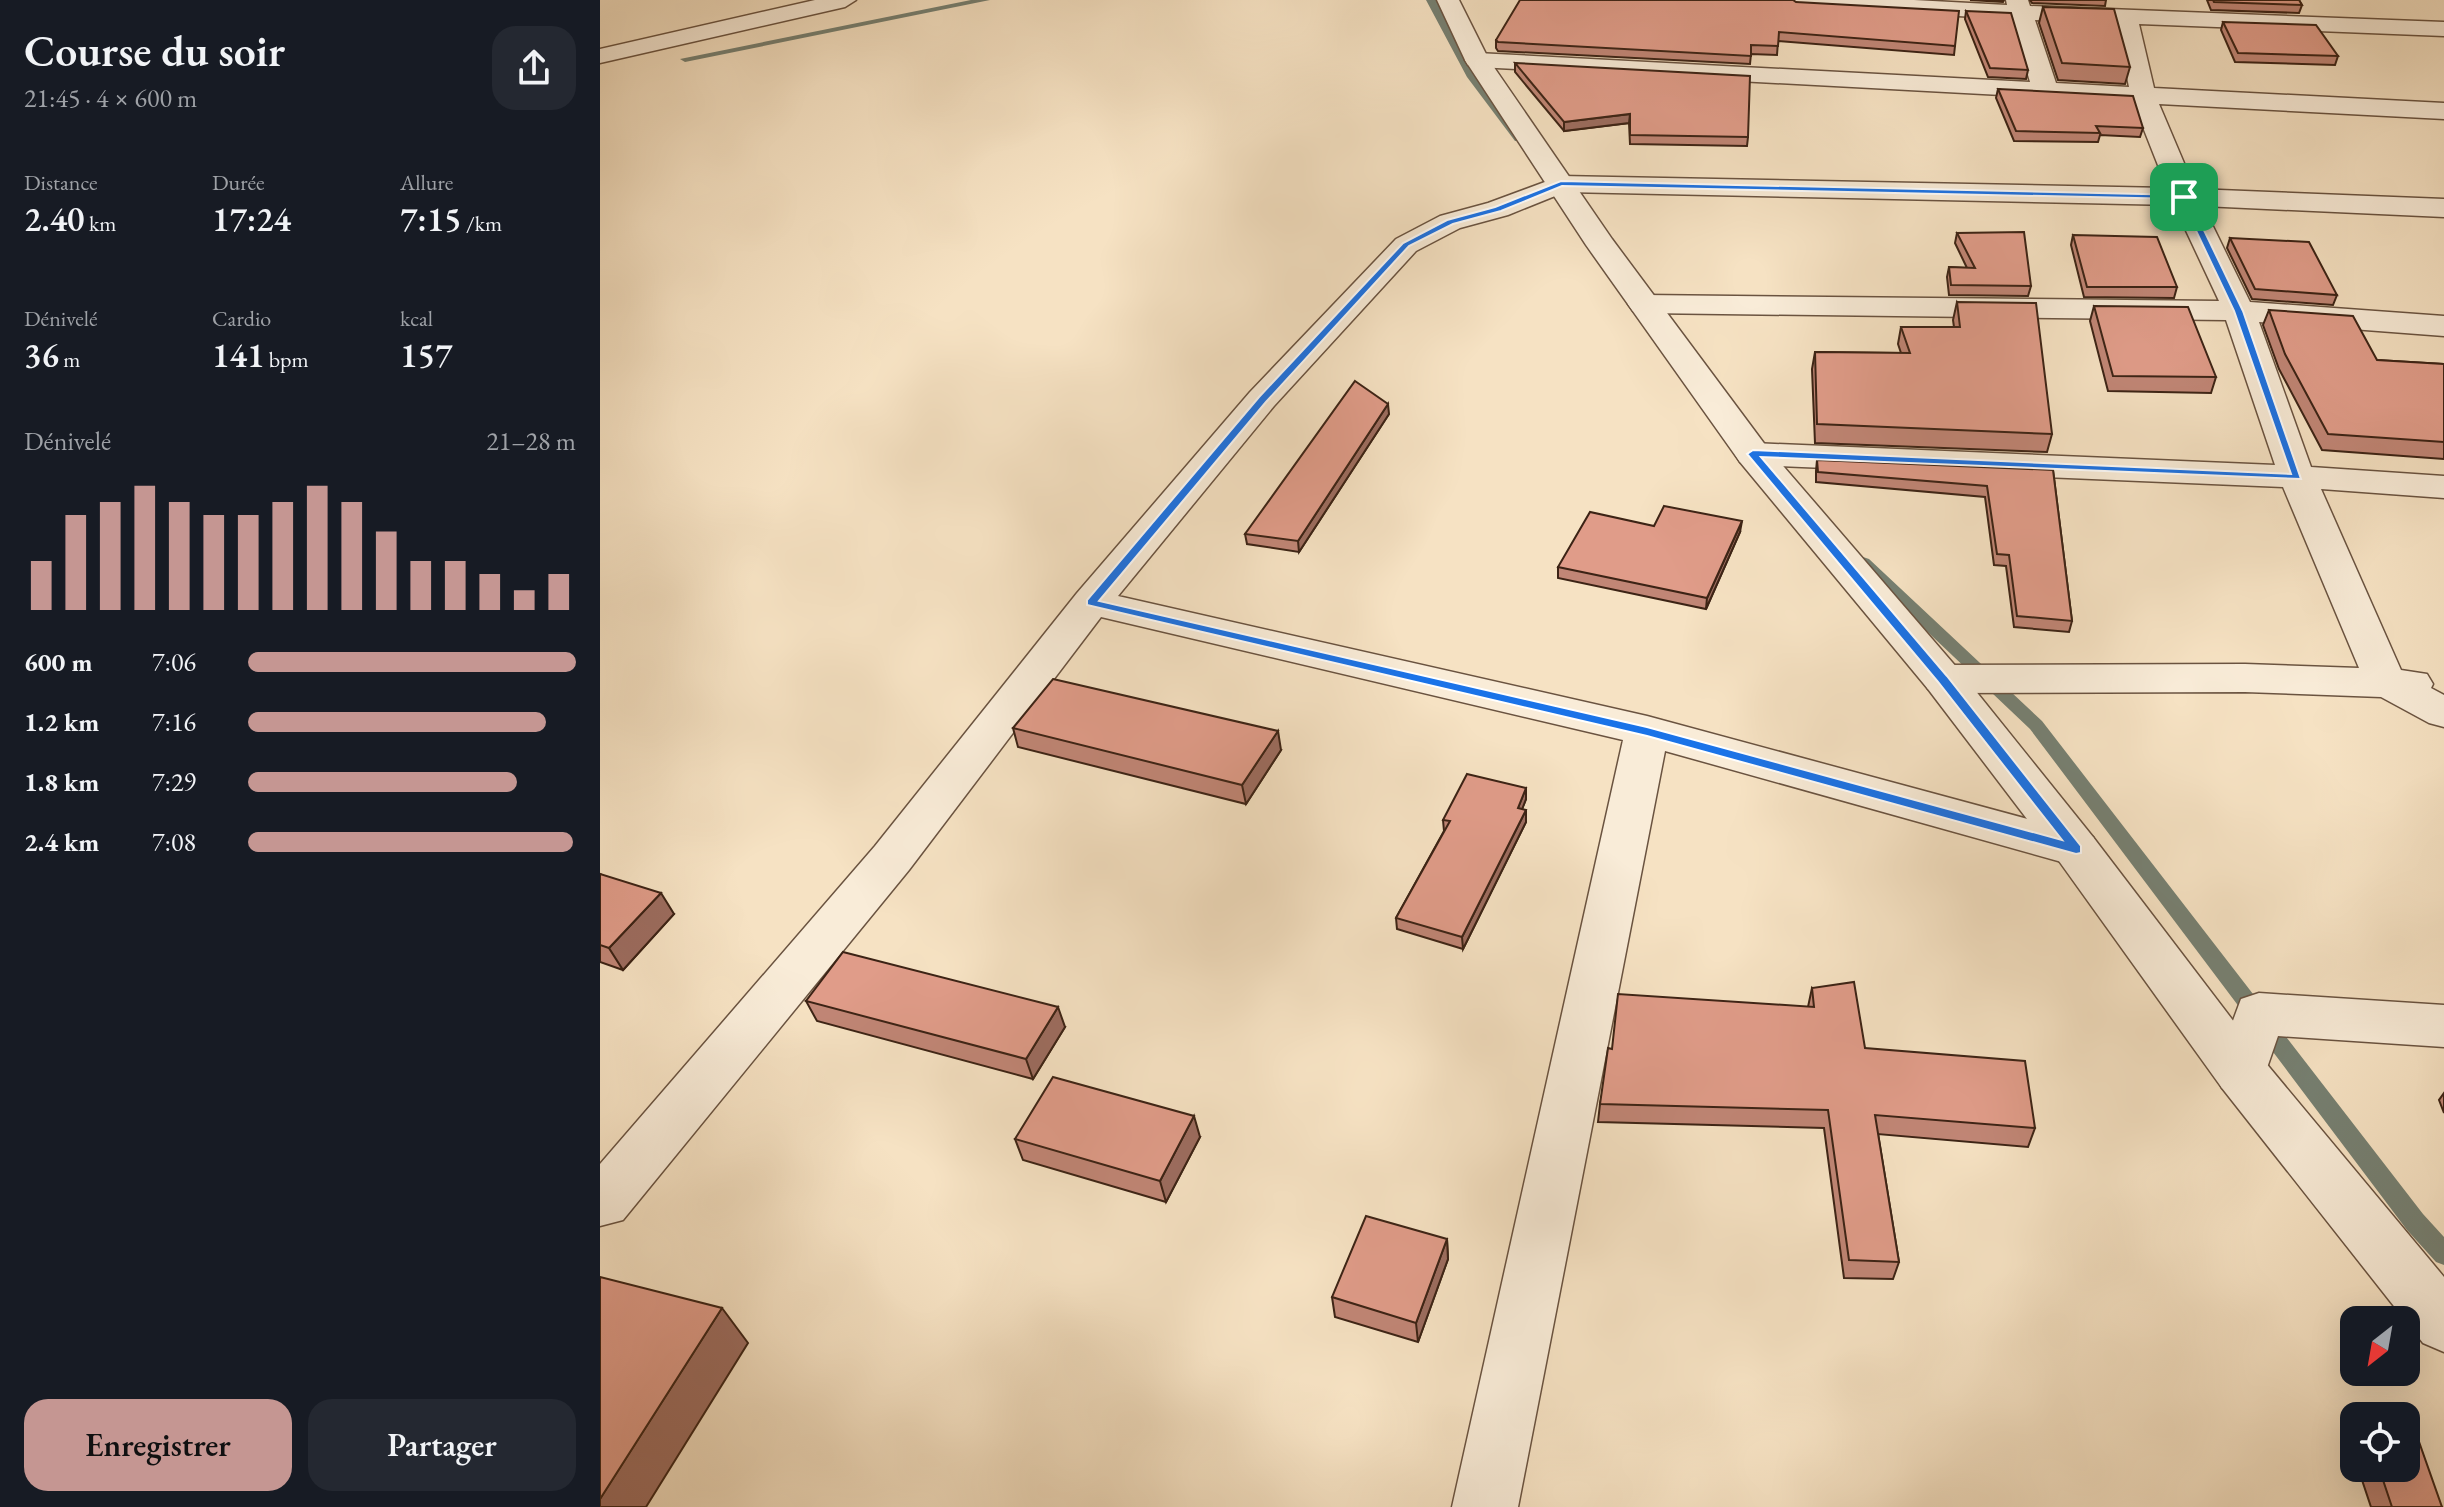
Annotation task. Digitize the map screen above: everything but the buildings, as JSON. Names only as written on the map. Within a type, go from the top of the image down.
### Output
[{"type":"street","points":[[600,56],[845,0]]},
{"type":"street","points":[[1448,0],[1477,60],[1644,304],[1753,454],[1943,679],[2076,849],[2241,1072],[2444,1323]]},
{"type":"street","points":[[1795,0],[2020,6],[2126,16],[2443,30]]},
{"type":"street","points":[[2020,6],[2045,89]]},
{"type":"street","points":[[2428,10],[2443,30]]},
{"type":"street","points":[[2126,16],[2143,95],[2184,197],[2239,311],[2297,477],[2385,681],[2444,713]]},
{"type":"street","points":[[1477,60],[2444,111]]},
{"type":"street","points":[[603,1202],[892,858],[1091,602],[1262,399],[1406,245],[1450,222],[1498,209],[1561,184],[2184,197],[2444,208]]},
{"type":"street","points":[[1644,304],[2239,311],[2444,326]]},
{"type":"street","points":[[1753,454],[2297,477],[2444,487]]},
{"type":"street","points":[[1091,602],[1647,731],[2076,849]]},
{"type":"street","points":[[1943,679],[2385,681],[2444,687]]},
{"type":"street","points":[[1485,1507],[1647,731]]},
{"type":"street","points":[[2241,1072],[2259,1014],[2444,1026]]},
{"type":"waterway","points":[[685,59],[985,0]]},
{"type":"waterway","points":[[1431,0],[1472,77],[1519,139]]},
{"type":"waterway","points":[[1863,562],[2036,725],[2415,1222],[2444,1254]]},
{"type":"route","points":[[1561,184],[2184,197],[2239,311],[2297,477],[1753,454],[1943,679],[2076,849],[1647,731],[1091,602],[1262,399],[1406,245],[1450,222],[1498,209],[1561,184]]}]
